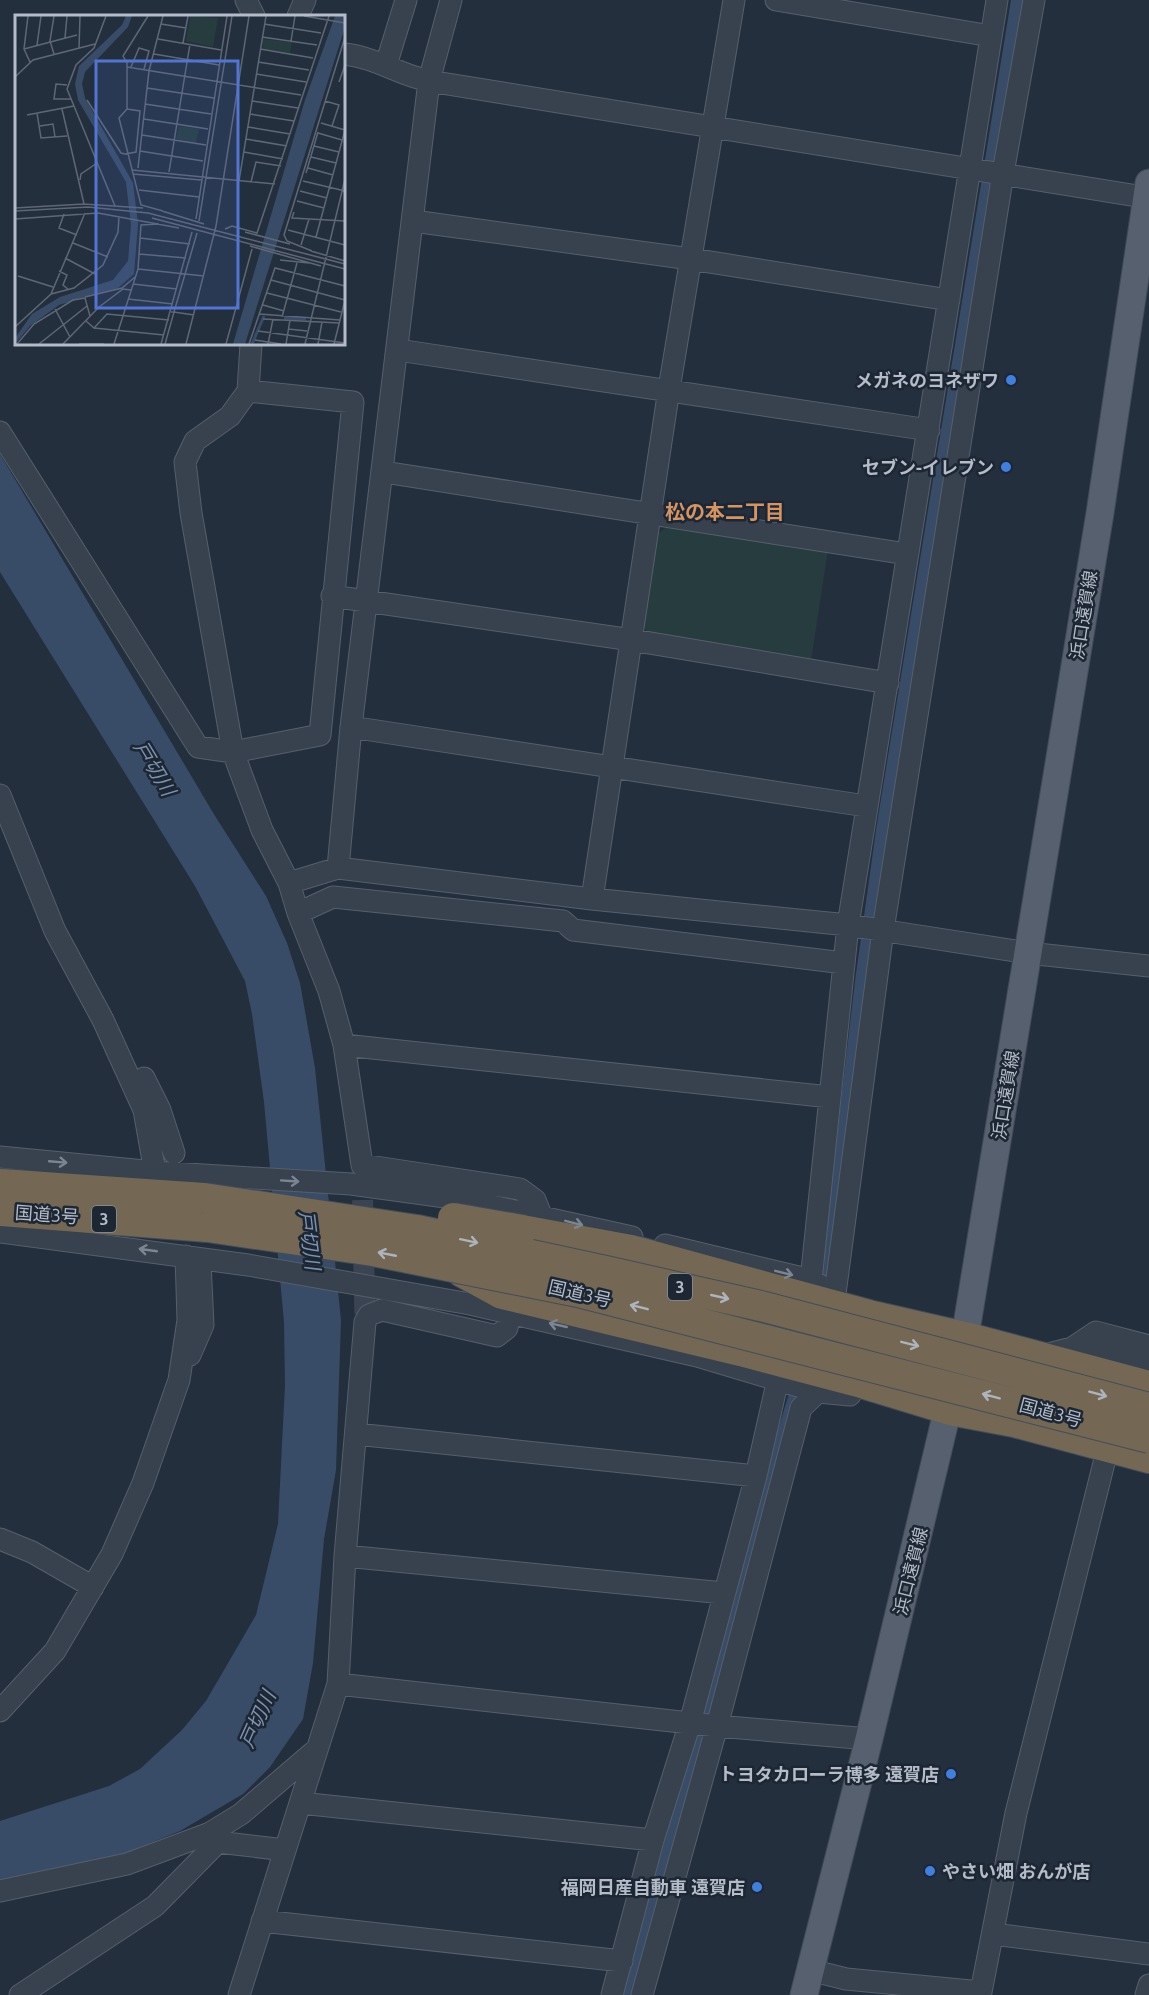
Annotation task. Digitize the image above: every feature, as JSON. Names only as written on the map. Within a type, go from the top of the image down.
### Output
[{"type":"highway","name":"国道3号","points":[[0,1185],[216,1201],[417,1230],[761,1306],[1149,1408]]},
{"type":"highway","points":[[216,1201],[370,1207],[532,1222],[869,1315],[1041,1356],[1149,1386]]},
{"type":"highway","name":"国道3号","points":[[0,1211],[216,1201],[373,1251],[578,1292],[728,1328],[1149,1438]]},
{"type":"highway","points":[[453,1267],[506,1304],[858,1382],[950,1410],[1014,1422],[1149,1458]]},
{"type":"main road","name":"浜口遠賀線","points":[[807,1982],[950,1410],[965,1337],[1100,513],[1148,193]]},
{"type":"street","points":[[246,0],[254,15]]},
{"type":"street","points":[[298,15],[305,0]]},
{"type":"street","points":[[386,65],[406,0]]},
{"type":"street","points":[[338,868],[351,726],[384,472],[429,81],[451,0]]},
{"type":"street","points":[[592,899],[669,389],[734,0]]},
{"type":"street","points":[[776,0],[991,36]]},
{"type":"street","points":[[811,1280],[848,925],[997,0]]},
{"type":"street","points":[[835,1294],[883,930],[1003,173],[1034,0]]},
{"type":"street","points":[[345,54],[363,56],[429,81],[714,129],[1148,193]]},
{"type":"street","points":[[413,221],[691,259],[949,300]]},
{"type":"street","points":[[251,345],[248,391],[230,416],[195,441],[185,462],[233,752],[262,830],[289,883],[298,913],[329,991],[344,1045],[362,1165],[520,1189],[535,1200],[532,1222]]},
{"type":"street","points":[[398,350],[669,389],[929,430]]},
{"type":"street","points":[[0,432],[198,747],[233,752],[320,735],[353,402],[248,391]]},
{"type":"street","points":[[384,472],[907,554]]},
{"type":"street","points":[[332,596],[632,640],[888,683]]},
{"type":"street","points":[[351,726],[866,806]]},
{"type":"street","points":[[0,795],[6,828],[55,931],[103,1020],[144,1110],[155,1172]]},
{"type":"street","points":[[289,883],[338,868],[592,899],[848,925],[1028,952],[1149,966]]},
{"type":"street","points":[[298,913],[333,897],[563,921],[573,930],[844,963]]},
{"type":"street","points":[[103,1020],[126,1044],[160,1110],[174,1153]]},
{"type":"street","points":[[344,1045],[830,1097]]},
{"type":"street","points":[[0,1157],[155,1172],[216,1201],[351,1184],[460,1199],[532,1222],[811,1280],[869,1315]]},
{"type":"street","points":[[0,1232],[248,1265],[506,1304],[697,1356],[818,1392],[850,1395],[858,1382]]},
{"type":"street","points":[[0,1711],[55,1651],[112,1554],[143,1483],[179,1380],[188,1320],[193,1259]]},
{"type":"street","points":[[239,1995],[338,1684],[345,1556],[365,1322],[369,1315],[382,1310],[497,1336],[507,1328],[506,1304]]},
{"type":"street","points":[[1041,1356],[1072,1347],[1096,1332],[1149,1346]]},
{"type":"street","points":[[1072,1347],[1149,1367]]},
{"type":"street","points":[[612,1995],[653,1840],[690,1723],[756,1476],[778,1379]]},
{"type":"street","points":[[642,1995],[717,1726],[801,1408],[818,1392]]},
{"type":"street","points":[[356,1434],[756,1476]]},
{"type":"street","points":[[807,1982],[846,1979],[981,1992],[1018,1803],[1108,1447]]},
{"type":"street","points":[[0,1539],[32,1552],[93,1587]]},
{"type":"street","points":[[345,1556],[724,1593]]},
{"type":"street","points":[[338,1684],[717,1726],[869,1739]]},
{"type":"street","points":[[20,1995],[155,1906],[216,1837],[317,1749]]},
{"type":"street","points":[[300,1803],[653,1840]]},
{"type":"street","points":[[0,1892],[127,1864],[216,1837],[285,1850]]},
{"type":"street","points":[[262,1921],[622,1961]]},
{"type":"street","points":[[993,1934],[1149,1954]]},
{"type":"street","points":[[1146,1995],[1149,1985]]},
{"type":"green space","points":[[667,527],[828,550],[811,661],[648,633],[642,623],[654,536]]},
{"type":"water","points":[[1011,0],[1025,0],[835,1276],[773,1484],[635,1995],[622,1995],[771,1452],[808,1332],[824,1248],[855,981],[876,830]]},
{"type":"water","name":"戸切川","points":[[0,454],[215,816],[266,896],[287,943],[300,983],[315,1068],[341,1320],[336,1470],[324,1539],[313,1663],[303,1719],[270,1767],[243,1794],[180,1831],[121,1855],[0,1882],[0,1821],[109,1786],[140,1769],[182,1730],[206,1701],[256,1615],[278,1524],[285,1385],[284,1322],[264,1102],[245,981],[195,886],[0,572]]},
{"type":"tunnel","points":[[362,1169],[365,1322]]},
{"type":"place","name":"メガネのヨネザワ","points":[[1011,380]]},
{"type":"place","name":"セブン-イレブン","points":[[1006,467]]},
{"type":"place","name":"トヨタカローラ博多 遠賀店","points":[[951,1774]]},
{"type":"place","name":"やさい畑 おんが店","points":[[930,1871]]},
{"type":"place","name":"福岡日産自動車 遠賀店","points":[[757,1887]]},
{"type":"district","name":"松の本二丁目","points":[[725,511]]}]
